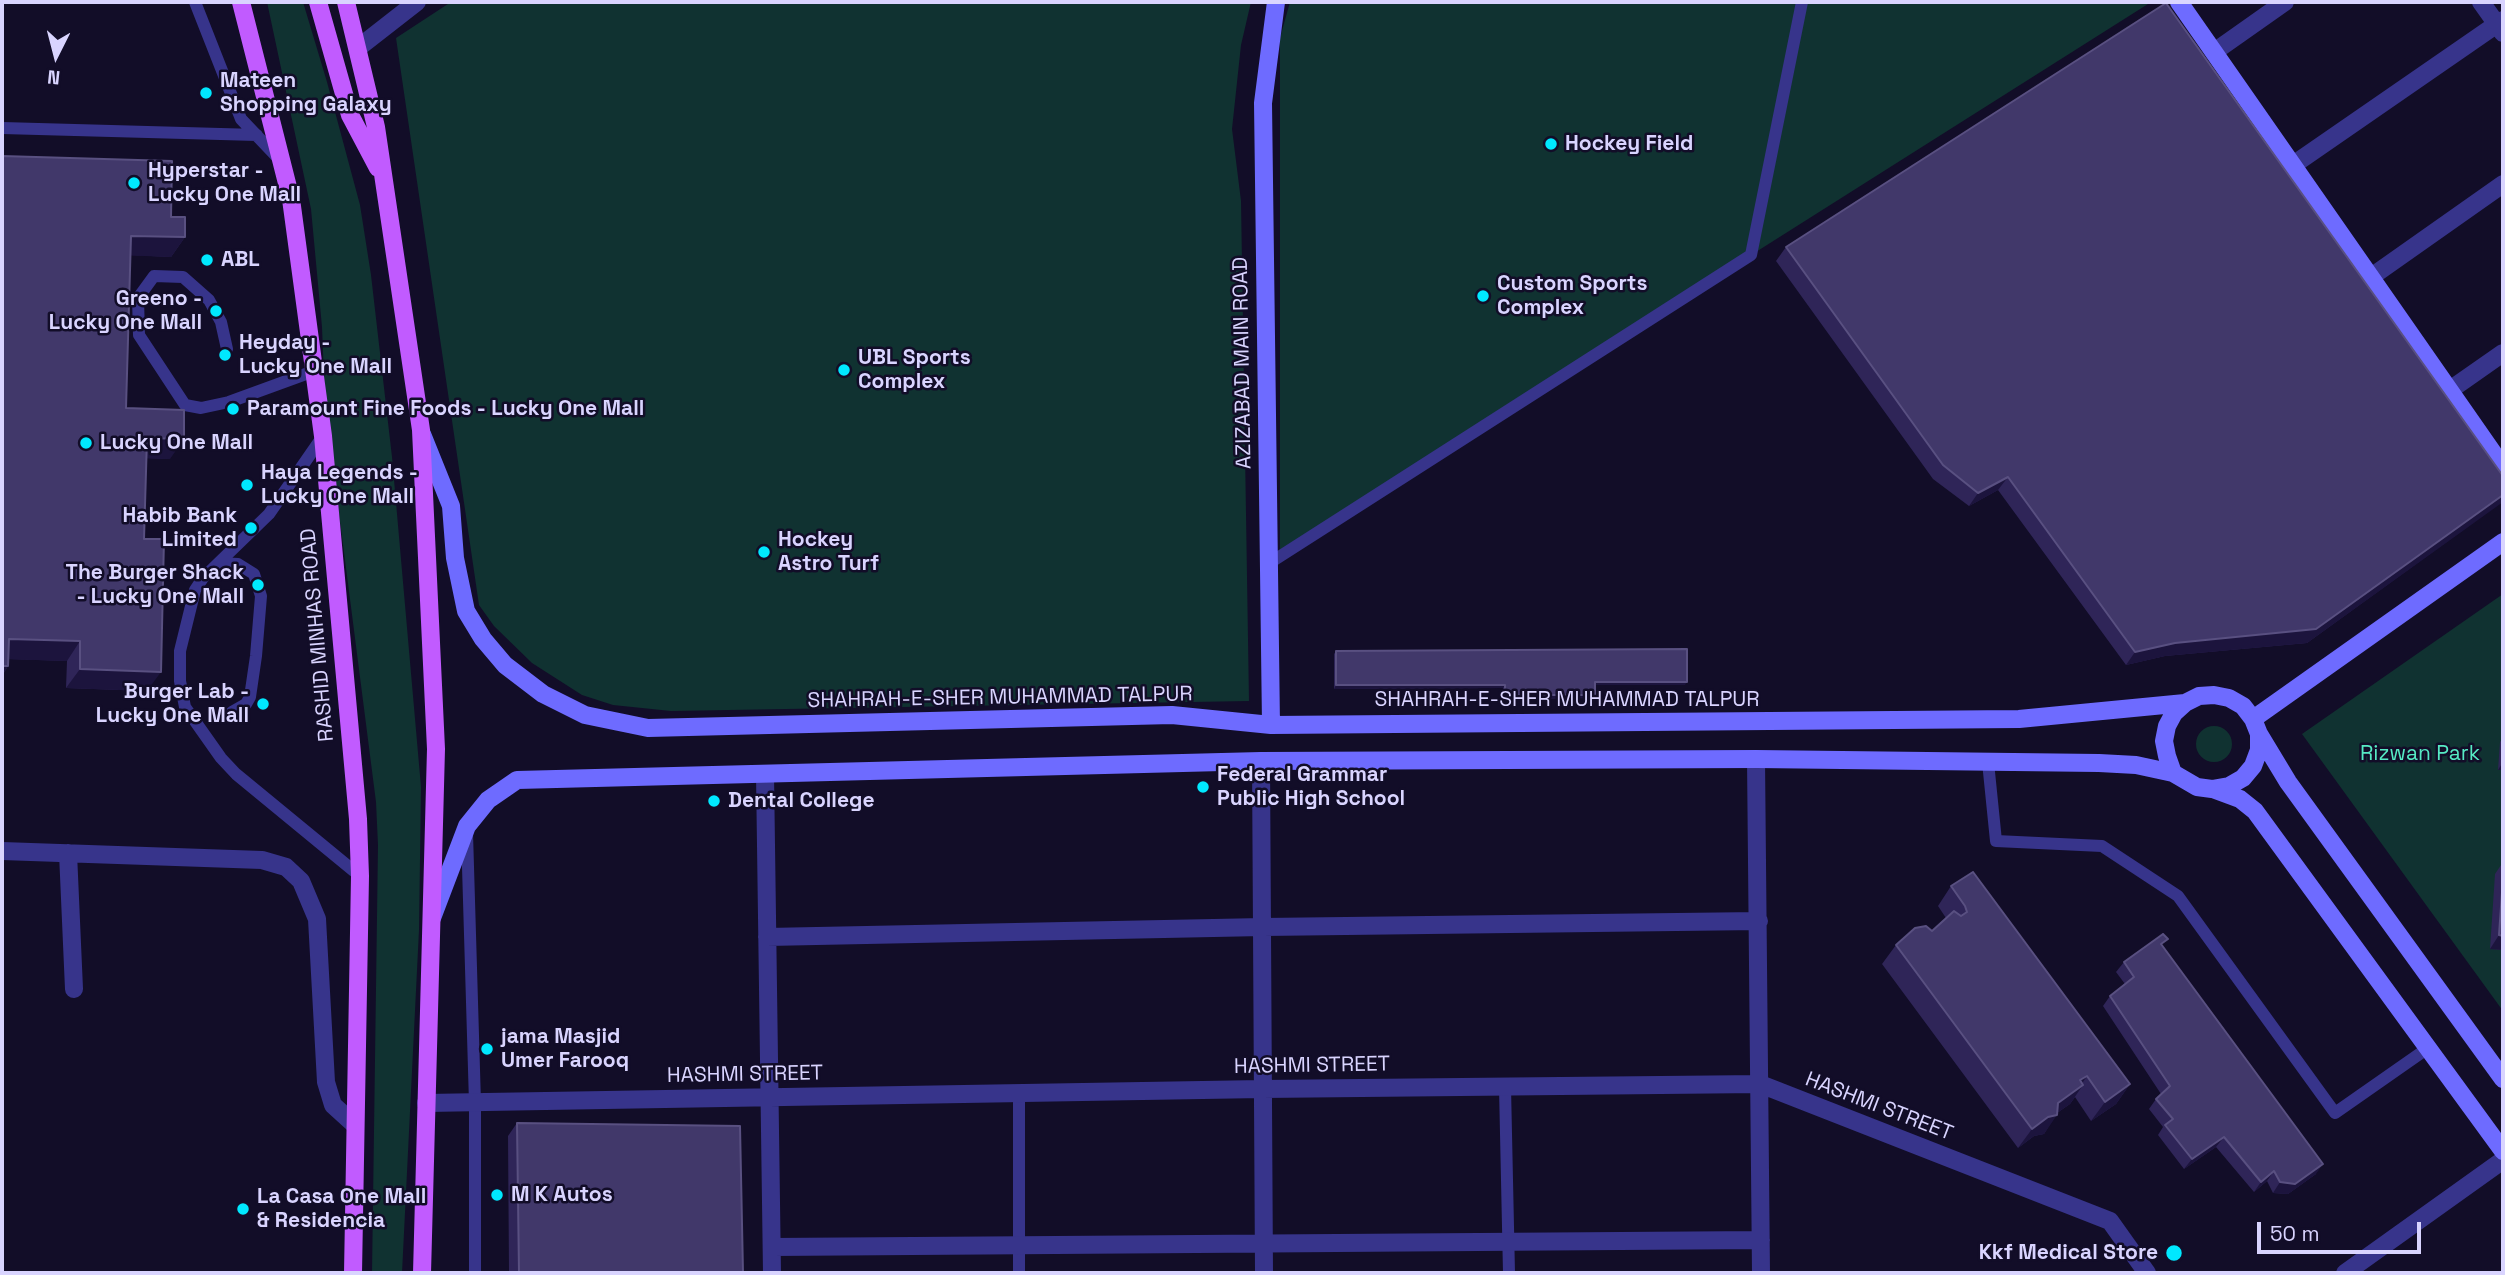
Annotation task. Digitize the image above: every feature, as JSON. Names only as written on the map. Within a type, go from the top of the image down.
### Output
[{"type":"main road","name":"RASHID MINHAS ROAD","points":[[241,2],[291,200],[323,436],[358,818],[360,876],[353,1273]]},
{"type":"main road","points":[[318,2],[350,115],[384,180]]},
{"type":"main road","points":[[346,2],[376,127],[421,430],[436,749],[422,1273]]},
{"type":"main road","name":"AZIZABAD MAIN ROAD","points":[[1271,725],[1263,103],[1276,2]]},
{"type":"main road","points":[[2179,2],[2503,467]]},
{"type":"main road","name":"SHAHRAH-E-SHER MUHAMMAD TALPUR","points":[[421,430],[451,506],[455,558],[466,611],[483,639],[505,665],[543,694],[585,716],[648,728],[1172,715],[1271,725],[2018,719],[2185,703]]},
{"type":"main road","points":[[2256,726],[2503,542]]},
{"type":"main road","points":[[2173,773],[2165,741],[2167,726],[2174,713],[2199,696],[2229,698],[2243,706],[2288,782],[2503,1079]]},
{"type":"main road","points":[[2212,789],[2229,786],[2243,778],[2253,766],[2259,750],[2256,726]]},
{"type":"main road","points":[[432,918],[467,826],[488,800],[517,780],[1261,761],[1756,759],[2136,765],[2173,773],[2197,787],[2212,789],[2240,799],[2255,811],[2503,1151]]},
{"type":"street","points":[[358,48],[417,2]]},
{"type":"street","points":[[2214,52],[2285,2]]},
{"type":"street","points":[[2293,166],[2501,25],[2481,2]]},
{"type":"street","points":[[2371,277],[2503,184]]},
{"type":"street","points":[[2450,390],[2503,353]]},
{"type":"street","points":[[1756,759],[1761,1273]]},
{"type":"street","points":[[1261,761],[1264,1273]]},
{"type":"street","points":[[765,774],[772,1273]]},
{"type":"street","points":[[2,851],[262,860],[286,867],[301,881],[317,919],[326,1082],[333,1105],[355,1125]]},
{"type":"street","points":[[68,853],[74,989]]},
{"type":"street","points":[[767,937],[1759,921]]},
{"type":"street","name":"HASHMI STREET","points":[[426,1103],[1760,1084],[2110,1221],[2147,1273]]},
{"type":"street","points":[[2353,1271],[2503,1160]]},
{"type":"street","points":[[772,1247],[1761,1240]]},
{"type":"lane","points":[[195,2],[241,119],[281,161]]},
{"type":"lane","points":[[1268,564],[1751,255],[1802,2]]},
{"type":"lane","points":[[2,128],[257,135]]},
{"type":"lane","points":[[227,349],[221,322],[209,300],[183,276],[154,276],[138,298],[139,335],[185,405],[201,408],[229,402],[314,371]]},
{"type":"lane","points":[[323,436],[269,514],[203,578],[195,590],[180,651],[180,681],[185,707],[221,758],[236,774],[360,876]]},
{"type":"lane","points":[[219,563],[238,565],[254,574],[261,596],[250,697],[246,704],[232,712]]},
{"type":"lane","points":[[1988,762],[1996,841],[2102,846],[2178,896],[2335,1113],[2428,1048]]},
{"type":"lane","points":[[467,826],[475,1103],[475,1273]]},
{"type":"lane","points":[[1505,1087],[1509,1273]]},
{"type":"lane","points":[[1019,1093],[1019,1273]]},
{"type":"green space","points":[[267,2],[303,2],[327,82],[360,205],[392,457],[421,787],[419,930],[402,1273],[372,1273],[378,845],[376,802],[325,404],[322,327],[311,209]]},
{"type":"green space","name":"UBL Sports Complex","points":[[451,2],[1251,2],[1241,45],[1232,129],[1241,201],[1249,701],[671,711],[613,705],[582,695],[532,663],[494,626],[479,605],[396,38]]},
{"type":"green space","name":"Custom Sports Complex","points":[[1290,2],[2148,4],[1280,553],[1280,38]]},
{"type":"green space","name":"Rizwan Park","points":[[2503,594],[2503,1011],[2302,734]]},
{"type":"green space","points":[[2214,726],[2227,731],[2232,744],[2227,757],[2214,762],[2201,757],[2196,744],[2201,731]]},
{"type":"building","points":[[2166,3],[2503,476],[2503,495],[2316,629],[2175,643],[2135,652],[2008,477],[1978,493],[1943,465],[1786,247]]},
{"type":"building","name":"Lucky One Mall","points":[[2,156],[172,161],[171,217],[185,217],[185,237],[131,236],[126,408],[184,410],[184,439],[147,438],[144,539],[164,539],[161,672],[80,669],[80,641],[9,639],[8,666],[2,666]]},
{"type":"building","points":[[1687,649],[1687,682],[1595,682],[1595,695],[1505,695],[1505,685],[1336,685],[1336,651]]},
{"type":"building","points":[[1973,872],[2130,1084],[2105,1102],[2087,1076],[2080,1080],[2083,1085],[2058,1103],[2057,1115],[2048,1117],[2032,1129],[1896,945],[1915,928],[1926,926],[1932,931],[1954,911],[1961,916],[1967,912],[1951,886]]},
{"type":"building","points":[[2503,878],[2503,936],[2499,935]]},
{"type":"building","points":[[2163,934],[2168,939],[2161,944],[2323,1164],[2295,1184],[2280,1182],[2274,1171],[2261,1182],[2224,1137],[2192,1159],[2165,1125],[2173,1119],[2156,1099],[2170,1086],[2110,996],[2134,977],[2124,962]]},
{"type":"building","points":[[517,1123],[740,1126],[743,1273],[519,1273]]},
{"type":"place","name":"Mateen Shopping Galaxy","points":[[206,93]]},
{"type":"place","name":"Hockey Field","points":[[1551,144]]},
{"type":"place","name":"Hyperstar - Lucky One Mall","points":[[134,183]]},
{"type":"place","name":"ABL","points":[[207,260]]},
{"type":"place","name":"Custom Sports Complex","points":[[1483,296]]},
{"type":"place","name":"Greeno - Lucky One Mall","points":[[216,311]]},
{"type":"place","name":"Heyday - Lucky One Mall","points":[[225,355]]},
{"type":"place","name":"UBL Sports Complex","points":[[844,370]]},
{"type":"place","name":"Paramount Fine Foods - Lucky One Mall","points":[[233,409]]},
{"type":"place","name":"Lucky One Mall","points":[[86,443]]},
{"type":"place","name":"Haya Legends - Lucky One Mall","points":[[247,485]]},
{"type":"place","name":"Habib Bank Limited","points":[[251,528]]},
{"type":"place","name":"Hockey Astro Turf","points":[[764,552]]},
{"type":"place","name":"The Burger Shack - Lucky One Mall","points":[[258,585]]},
{"type":"place","name":"Burger Lab - Lucky One Mall","points":[[263,704]]},
{"type":"place","name":"Federal Grammar Public High School","points":[[1203,787]]},
{"type":"place","name":"Dental College","points":[[714,801]]},
{"type":"place","name":"jama Masjid Umer Farooq","points":[[487,1049]]},
{"type":"place","name":"M K Autos","points":[[497,1195]]},
{"type":"place","name":"La Casa One Mall & Residencia","points":[[243,1209]]},
{"type":"place","name":"Kkf Medical Store","points":[[2174,1253]]}]
